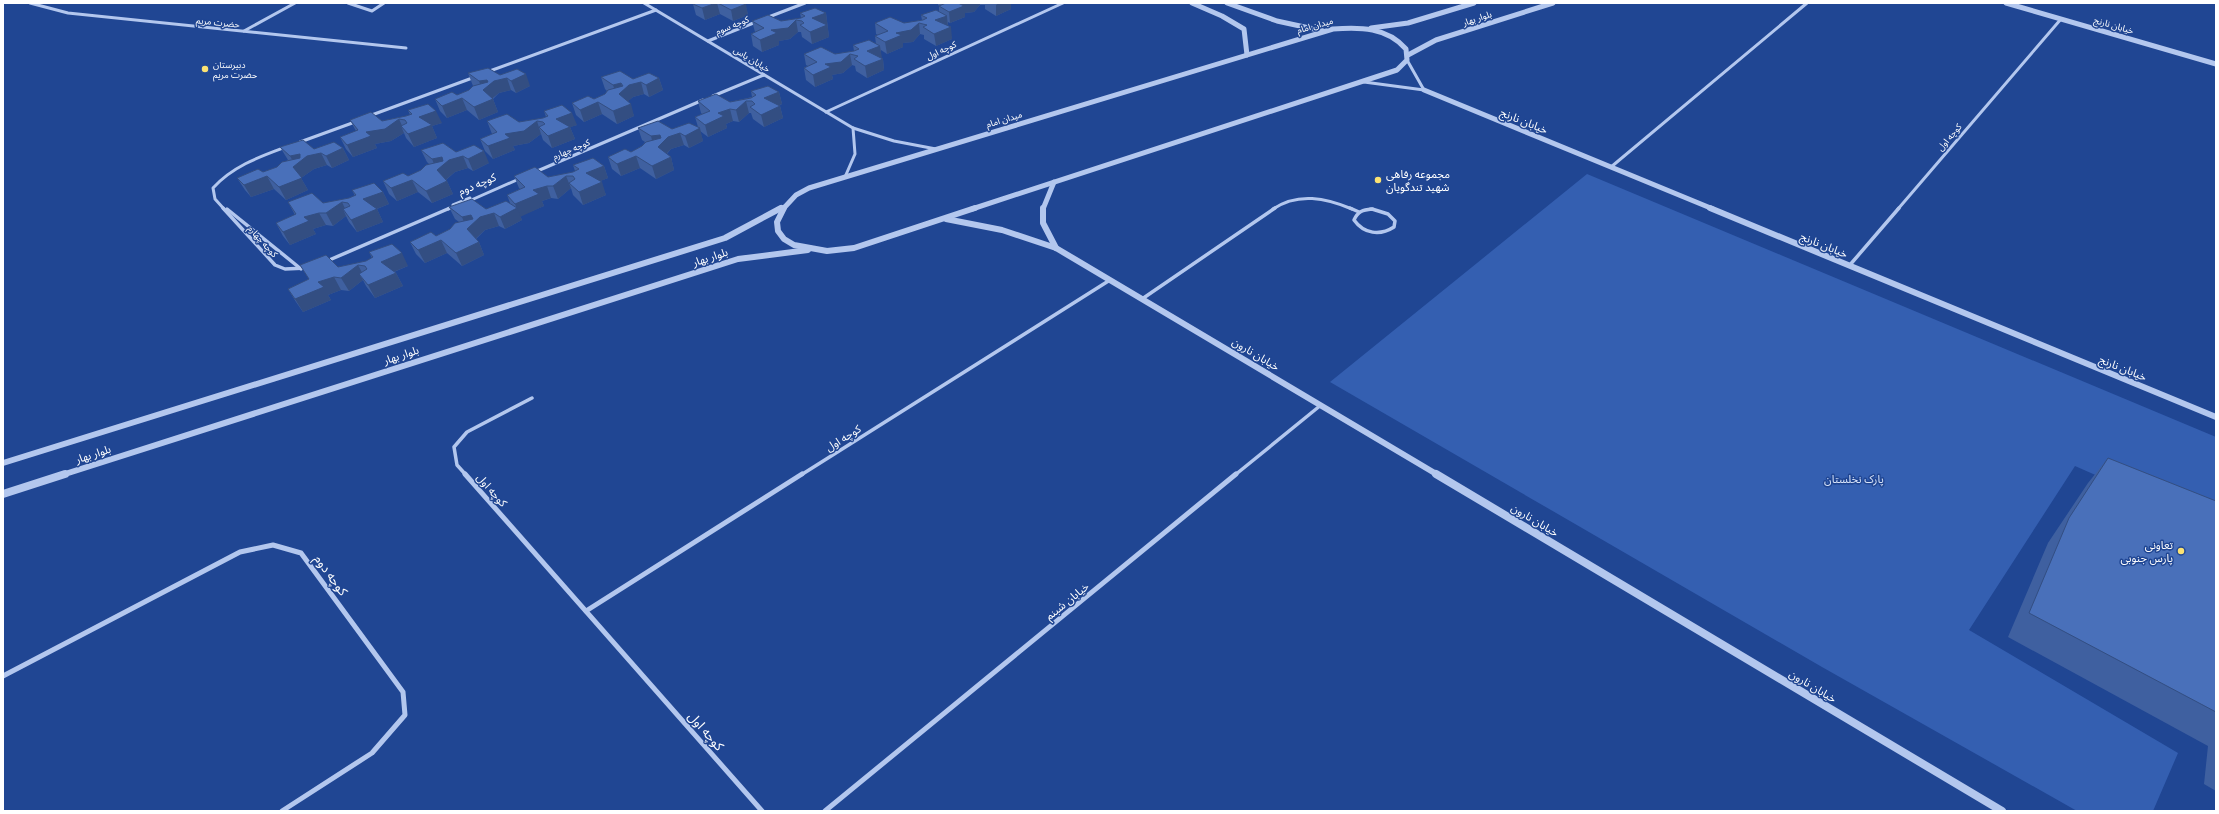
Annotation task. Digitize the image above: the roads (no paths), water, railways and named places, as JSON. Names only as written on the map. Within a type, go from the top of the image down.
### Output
[{"type":"street","name":"حضرت مریم","points":[[30,3],[68,12],[406,48]]},
{"type":"street","points":[[244,31],[295,3]]},
{"type":"street","points":[[348,3],[372,11],[384,3]]},
{"type":"street","name":"خیابان یاس","points":[[644,3],[853,128],[877,138],[906,145],[937,149]]},
{"type":"street","name":"کوچه سوم","points":[[708,41],[805,3]]},
{"type":"street","name":"کوچه اول","points":[[826,112],[1063,3]]},
{"type":"street","points":[[1192,3],[1222,16],[1244,28],[1247,55]]},
{"type":"street","points":[[1227,3],[1277,21],[1325,31]]},
{"type":"street","name":"بلوار بهار","points":[[1367,29],[1408,23],[1474,3]]},
{"type":"street","name":"بلوار بهار","points":[[1408,58],[1436,40],[1553,3]]},
{"type":"street","points":[[1610,167],[1807,3]]},
{"type":"street","name":"خیابان نارنج","points":[[2006,3],[2216,64]]},
{"type":"street","points":[[364,118],[656,10]]},
{"type":"street","name":"کوچه اول","points":[[1850,266],[2061,19]]},
{"type":"street","name":"میدان امام","points":[[782,208],[798,193],[845,177],[1325,31],[1344,27],[1367,29],[1396,39],[1406,49],[1408,58]]},
{"type":"street","points":[[782,208],[778,217],[777,225],[781,233],[797,246],[824,251],[854,248],[1397,70],[1408,58],[1424,90]]},
{"type":"street","points":[[529,174],[764,75]]},
{"type":"street","points":[[1361,81],[1424,90]]},
{"type":"street","name":"خیابان نارنج","points":[[1424,90],[2216,417]]},
{"type":"street","points":[[296,144],[356,121]]},
{"type":"street","points":[[845,177],[855,160],[857,143],[853,128]]},
{"type":"street","points":[[289,146],[244,163],[223,175],[213,188],[215,199],[301,269],[310,266]]},
{"type":"street","name":"کوچه دوم","points":[[324,261],[522,177]]},
{"type":"street","points":[[1054,182],[1044,198],[1041,214],[1045,232],[1056,248]]},
{"type":"street","points":[[1142,299],[1278,206],[1299,198],[1330,200],[1359,212],[1367,209],[1382,210],[1391,215],[1395,224],[1388,231],[1378,233],[1367,231],[1358,226],[1354,220],[1359,212]]},
{"type":"street","name":"کوچه چهارم","points":[[215,199],[275,265],[285,269],[301,269]]},
{"type":"street","name":"بلوار بهار","points":[[3,463],[725,238],[782,208]]},
{"type":"street","name":"خیابان نارون","points":[[944,219],[984,224],[1021,234],[1056,248],[2002,811]]},
{"type":"street","name":"بلوار بهار","points":[[3,494],[738,260],[809,249]]},
{"type":"street","name":"کوچه اول","points":[[586,611],[1110,280]]},
{"type":"street","name":"کوچه اول","points":[[532,398],[466,432],[454,447],[457,464],[762,811]]},
{"type":"street","name":"خیابان شبنم","points":[[825,811],[1321,405]]},
{"type":"street","name":"کوچه دوم","points":[[3,676],[240,552],[273,544],[301,553],[403,692],[405,715],[372,753],[282,811]]},
{"type":"place","name":"دبیرستان حضرت مریم","points":[[205,69]]},
{"type":"place","name":"مجموعه رفاهی شهید تندگویان","points":[[1378,180]]},
{"type":"place","name":"تعاونی پارس جنوبی","points":[[2181,551]]},
{"type":"park label","name":"پارک نخلستان","points":[[1854,479]]}]
